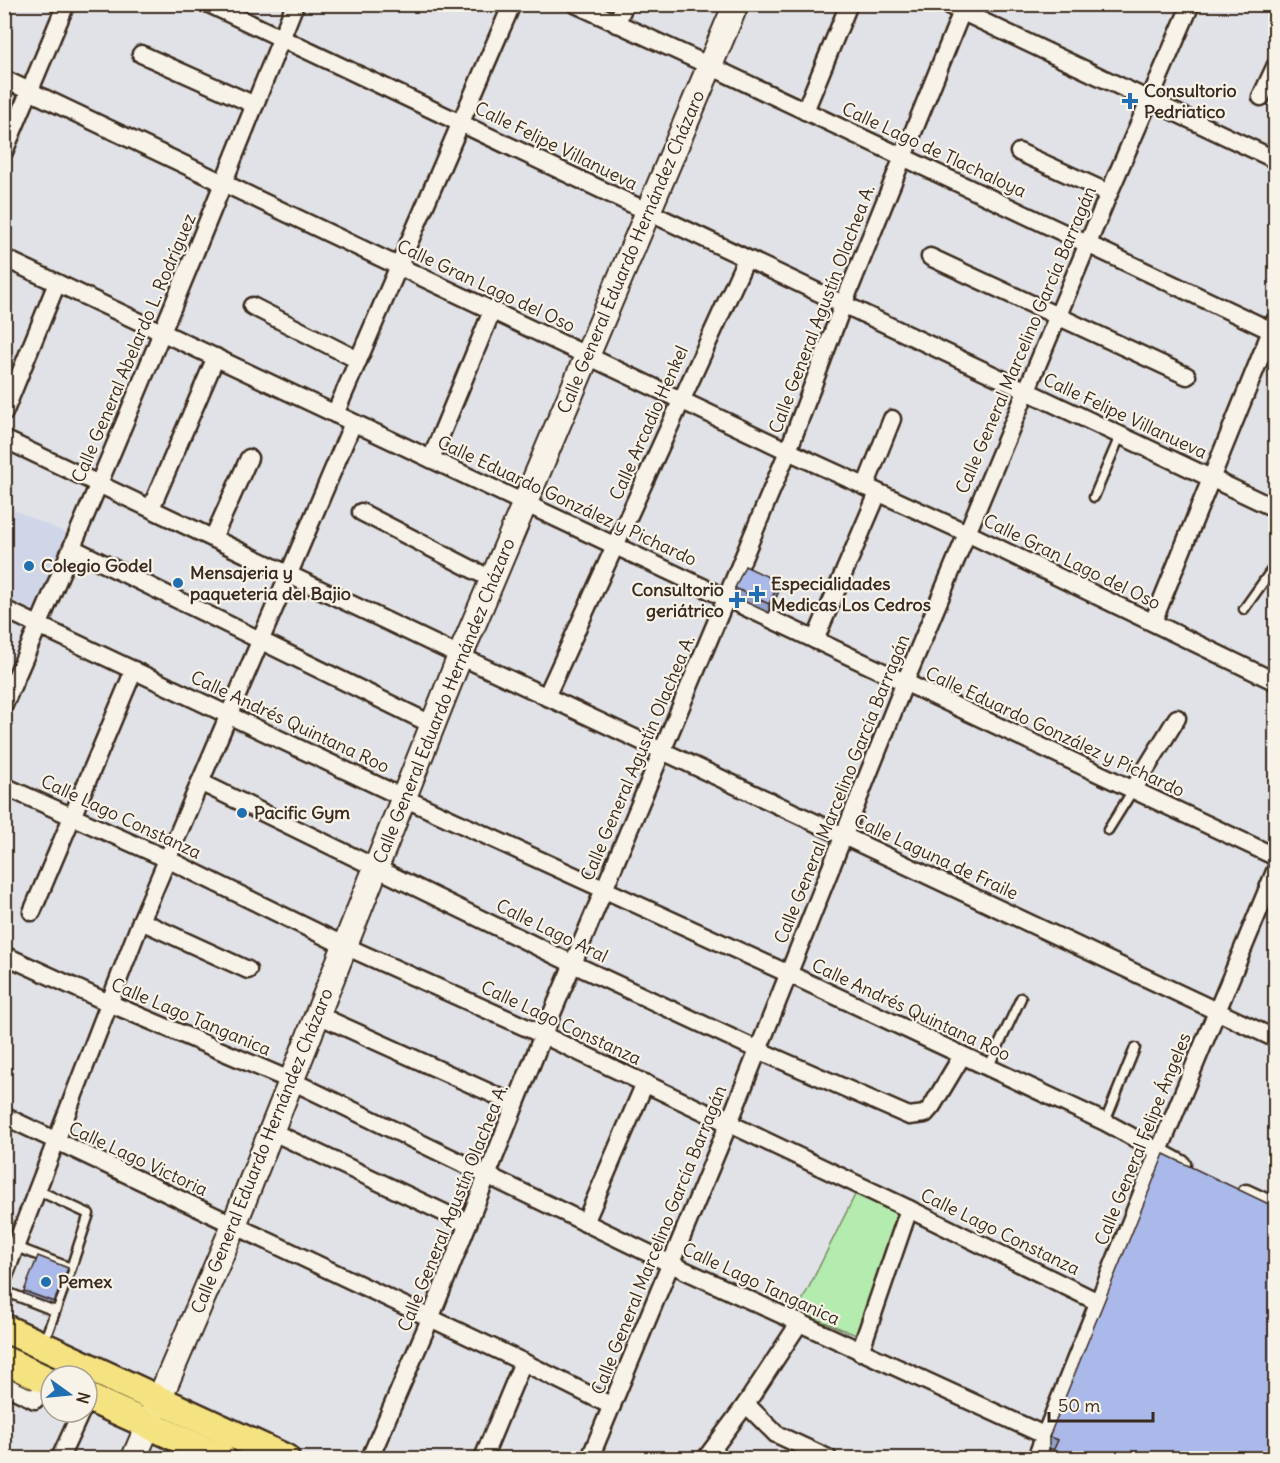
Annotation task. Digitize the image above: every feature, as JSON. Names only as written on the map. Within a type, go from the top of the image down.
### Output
[{"type":"main road","name":"Calle General Eduardo Hernández Cházaro","points":[[134,1458],[234,1226],[460,656],[736,4]]},
{"type":"main road","points":[[4,1328],[285,1458]]},
{"type":"main road","points":[[4,1360],[39,1376]]},
{"type":"main road","points":[[99,1402],[222,1458]]},
{"type":"street","points":[[4,153],[66,4]]},
{"type":"street","name":"Calle Felipe Villanueva","points":[[209,4],[1275,509]]},
{"type":"street","name":"Calle General Abelardo L. Rodríguez","points":[[4,705],[224,183],[295,4]]},
{"type":"street","points":[[335,414],[512,4]]},
{"type":"street","name":"Calle Lago de Tlachaloya","points":[[575,4],[1088,244],[1274,328]]},
{"type":"street","points":[[616,24],[625,4]]},
{"type":"street","points":[[805,111],[849,4]]},
{"type":"street","points":[[946,4],[964,8],[1149,101],[1275,160]]},
{"type":"street","name":"Calle General Marcelino García Barragán","points":[[590,1458],[729,1123],[904,682],[1109,193],[1191,4]]},
{"type":"street","name":"Calle General Agustín Olachea A.","points":[[370,1458],[430,1319],[603,890],[788,451],[843,305],[964,8]]},
{"type":"street","points":[[141,54],[255,105]]},
{"type":"street","points":[[1261,97],[1275,65]]},
{"type":"street","name":"Calle Gran Lago del Oso","points":[[4,79],[788,451],[967,533],[1275,682]]},
{"type":"street","points":[[1019,152],[1109,193]]},
{"type":"street","points":[[930,257],[1187,376]]},
{"type":"street","name":"Calle Eduardo González y Pichardo","points":[[4,258],[1275,857]]},
{"type":"street","name":"Calle Arcadio Henkel","points":[[546,697],[746,259]]},
{"type":"street","points":[[4,413],[57,283]]},
{"type":"street","points":[[252,306],[358,360]]},
{"type":"street","points":[[431,459],[492,311]]},
{"type":"street","points":[[1152,622],[1274,328]]},
{"type":"street","points":[[151,508],[216,357]]},
{"type":"street","points":[[815,640],[871,490],[892,419]]},
{"type":"street","points":[[4,1276],[141,921],[353,423]]},
{"type":"street","points":[[4,439],[546,697]]},
{"type":"street","points":[[213,538],[249,458]]},
{"type":"street","points":[[361,512],[493,580]]},
{"type":"street","points":[[72,548],[433,725]]},
{"type":"street","name":"Calle Andrés Quintana Roo","points":[[4,609],[404,798],[1105,1122],[1193,1169]]},
{"type":"street","points":[[32,912],[134,670]]},
{"type":"street","name":"Calle Laguna de Fraile","points":[[546,697],[1275,1039]]},
{"type":"street","points":[[1133,790],[1177,718]]},
{"type":"street","name":"Calle Lago Aral","points":[[200,782],[573,964],[758,1050],[909,1116],[925,1114],[932,1107],[962,1056]]},
{"type":"street","name":"Calle Lago Constanza","points":[[4,786],[167,859],[345,946],[645,1083],[1098,1302]]},
{"type":"street","name":"Calle General Felipe Ángeles","points":[[1036,1458],[1098,1302],[1119,1262],[1159,1151],[1275,869]]},
{"type":"street","points":[[141,921],[248,970]]},
{"type":"street","name":"Calle Lago Tanganica","points":[[4,955],[108,1003],[291,1081],[671,1264],[1046,1436]]},
{"type":"street","points":[[318,1015],[515,1104]]},
{"type":"street","points":[[585,1223],[645,1083]]},
{"type":"street","name":"Calle Lago Victoria","points":[[4,1116],[612,1406]]},
{"type":"street","points":[[271,1131],[468,1224]]},
{"type":"street","points":[[1239,1193],[1275,1207]]},
{"type":"street","points":[[860,1352],[909,1209]]},
{"type":"street","points":[[706,1458],[746,1404],[800,1322]]},
{"type":"street","points":[[483,1458],[523,1362]]},
{"type":"street","points":[[4,1385],[33,1400],[39,1396]]},
{"type":"street","points":[[746,1404],[776,1434],[828,1458]]},
{"type":"street","points":[[60,1458],[76,1424]]},
{"type":"lane","points":[[1094,497],[1120,436]]},
{"type":"lane","points":[[1244,609],[1275,564]]},
{"type":"lane","points":[[1108,830],[1133,790]]},
{"type":"lane","points":[[988,1068],[1021,998]]},
{"type":"lane","points":[[1105,1122],[1135,1048]]},
{"type":"lane","points":[[37,1190],[89,1214],[42,1345]]},
{"type":"lane","points":[[16,1247],[71,1268]]},
{"type":"lane","points":[[4,1291],[56,1311]]},
{"type":"shaded area","name":"Colegio Godel","points":[[5,506],[68,534],[35,611],[5,597]]},
{"type":"green space","points":[[857,1191],[899,1211],[856,1335],[797,1311]]},
{"type":"building","points":[[745,566],[779,582],[769,604],[735,588]]},
{"type":"building","points":[[1164,1154],[1275,1207],[1275,1458],[1050,1458],[1058,1440],[1049,1437]]},
{"type":"building","name":"Pemex","points":[[38,1256],[68,1268],[54,1302],[24,1291]]},
{"type":"place","name":"Consultorio Pedriatico","points":[[1130,101]]},
{"type":"place","name":"Colegio Godel","points":[[29,566]]},
{"type":"place","name":"Mensajeria y paqueteria del Bajio","points":[[178,583]]},
{"type":"place","name":"Especialidades Medicas Los Cedros","points":[[757,594]]},
{"type":"place","name":"Consultorio geriátrico","points":[[737,600]]},
{"type":"place","name":"Pacific Gym","points":[[242,813]]},
{"type":"place","name":"Pemex","points":[[46,1282]]}]
